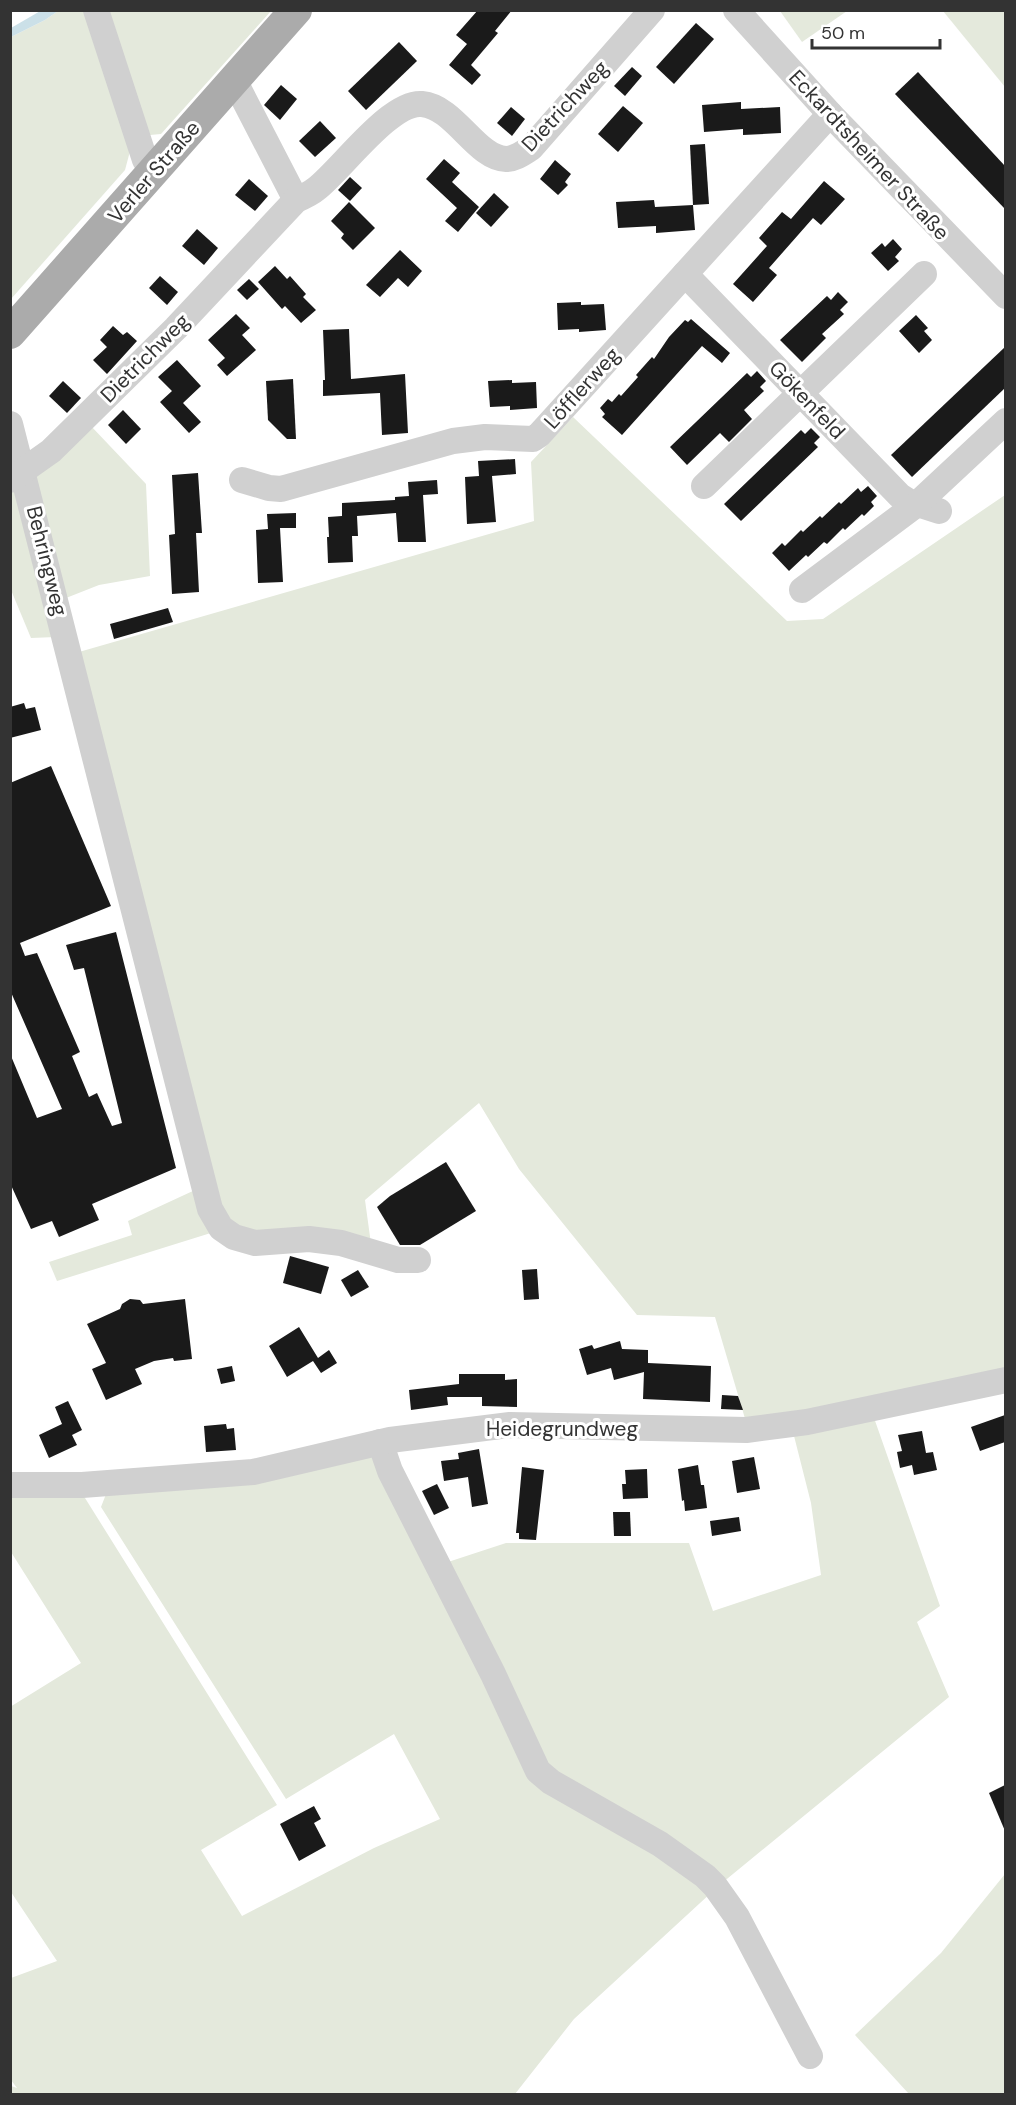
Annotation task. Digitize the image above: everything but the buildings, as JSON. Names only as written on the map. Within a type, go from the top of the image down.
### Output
[{"type":"main road","name":"Verler Straße","points":[[10,333],[296,10]]},
{"type":"street","points":[[96,10],[145,160],[156,170]]},
{"type":"street","name":"Dietrichweg","points":[[17,476],[51,451],[176,328],[296,200],[320,186],[393,114],[409,106],[423,104],[441,110],[489,153],[505,159],[519,156],[531,148],[652,10]]},
{"type":"street","name":"Eckardtsheimer Straße","points":[[736,10],[830,114],[1005,296]]},
{"type":"street","points":[[234,80],[296,200]]},
{"type":"street","name":"Löfflerweg","points":[[242,480],[281,489],[453,441],[485,437],[533,439],[546,429],[830,114]]},
{"type":"street","name":"Gökenfeld","points":[[684,274],[900,496],[928,508]]},
{"type":"street","points":[[704,486],[924,274]]},
{"type":"street","points":[[802,590],[928,508],[1005,421]]},
{"type":"street","name":"Behringweg","points":[[10,423],[17,476],[64,629],[210,1209],[221,1227],[234,1236],[255,1243],[309,1239],[341,1243],[398,1260],[418,1260]]},
{"type":"street","name":"Heidegrundweg","points":[[10,1485],[82,1485],[253,1472],[380,1442],[510,1425],[746,1430],[807,1422],[1005,1380]]},
{"type":"street","points":[[380,1442],[390,1471],[493,1674],[538,1771],[551,1782],[660,1844],[705,1876],[715,1886],[736,1917],[810,2056]]},
{"type":"shaded area","points":[[58,11],[85,11],[129,146],[129,155],[125,170],[11,299],[11,37]]},
{"type":"shaded area","points":[[105,11],[271,11],[161,134],[150,135]]},
{"type":"shaded area","points":[[780,11],[847,11],[802,42]]},
{"type":"shaded area","points":[[943,11],[1005,11],[1005,87]]},
{"type":"shaded area","points":[[573,417],[787,621],[823,619],[1005,495],[1005,1374],[746,1422],[715,1317],[637,1315],[519,1169],[479,1103],[365,1200],[371,1244],[255,1237],[225,1225],[79,652],[534,521],[531,462]]},
{"type":"shaded area","points":[[90,425],[146,484],[150,576],[99,585],[66,598],[34,470]]},
{"type":"shaded area","points":[[10,446],[56,637],[31,638],[11,590]]},
{"type":"shaded area","points":[[195,1190],[214,1232],[57,1281],[49,1262],[132,1235],[128,1221]]},
{"type":"shaded area","points":[[873,1415],[940,1606],[917,1622],[949,1697],[722,1883],[546,1767],[448,1562],[506,1543],[689,1543],[713,1611],[821,1575],[811,1503],[793,1432]]},
{"type":"shaded area","points":[[366,1455],[378,1459],[534,1775],[712,1892],[574,2019],[515,2094],[11,2094],[11,2086],[17,2088],[11,2080],[11,1978],[57,1961],[11,1892],[10,1707],[81,1663],[11,1552],[11,1492],[80,1490],[277,1805],[201,1850],[242,1916],[374,1848],[440,1819],[394,1734],[286,1799],[101,1507],[108,1489]]},
{"type":"shaded area","points":[[1005,1874],[1005,2094],[909,2094],[855,2035],[941,1953]]},
{"type":"water","points":[[42,10],[58,11],[11,37],[11,28]]}]
